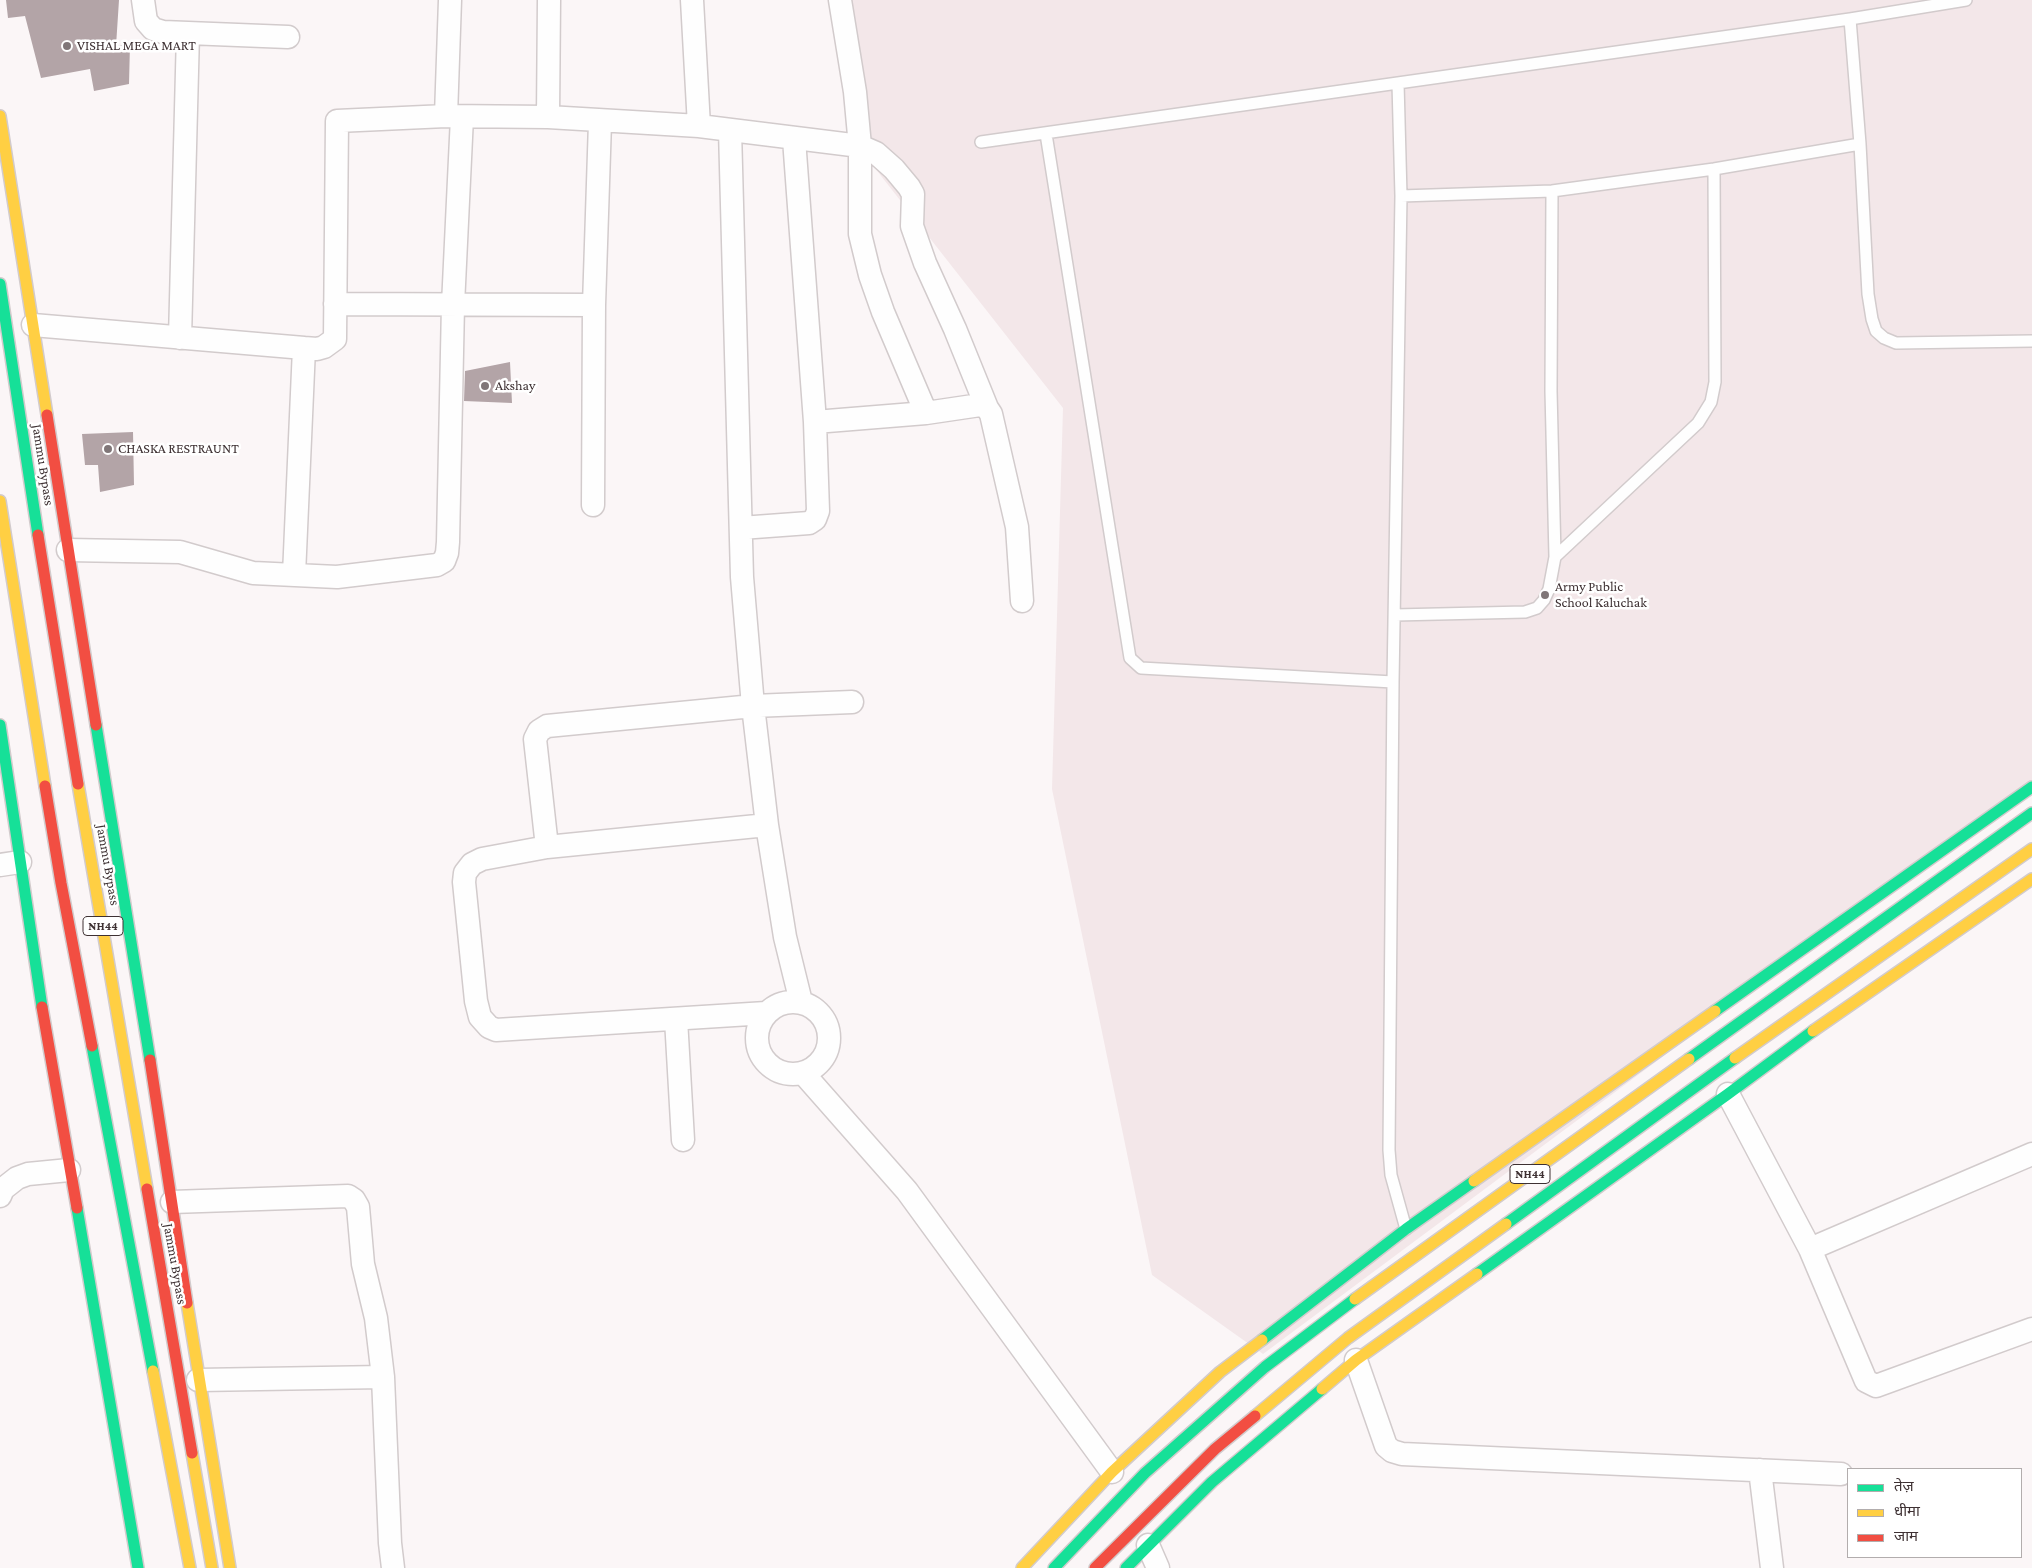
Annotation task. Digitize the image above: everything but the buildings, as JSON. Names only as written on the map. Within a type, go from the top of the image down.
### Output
[{"type":"main road","points":[[0,116],[172,1202],[198,1380],[230,1568]]},
{"type":"main road","name":"Jammu Bypass","points":[[0,284],[52,629],[212,1568]]},
{"type":"main road","name":"NH44","points":[[0,501],[61,883],[190,1568]]},
{"type":"main road","points":[[0,725],[10,864],[39,992],[138,1568]]},
{"type":"main road","points":[[1022,1568],[1112,1472],[1220,1372],[1406,1229],[2032,787]]},
{"type":"main road","name":"NH44","points":[[1054,1568],[1145,1473],[1266,1367],[1320,1324],[2032,812]]},
{"type":"main road","name":"NH44","points":[[1095,1568],[1138,1522],[1216,1448],[1348,1338],[1715,1072],[2032,849]]},
{"type":"main road","points":[[1126,1568],[1212,1482],[1356,1360],[1728,1094],[1830,1018],[2032,879]]},
{"type":"street","points":[[143,0],[146,21],[153,29],[163,32],[288,37]]},
{"type":"street","points":[[68,550],[180,552],[253,573],[336,577],[437,565],[444,561],[448,542],[453,305],[454,116],[450,0]]},
{"type":"street","points":[[548,118],[549,0]]},
{"type":"street","points":[[692,0],[699,126]]},
{"type":"street","points":[[840,0],[855,92],[860,146],[860,234],[870,275],[883,312],[926,413]]},
{"type":"street","points":[[180,338],[188,33]]},
{"type":"street","points":[[33,326],[317,350],[324,347],[335,339],[337,120],[454,116],[548,118],[699,126],[860,146],[876,153],[894,169],[913,194],[912,226],[925,263],[990,414],[1018,527],[1022,601]]},
{"type":"street","points":[[594,504],[594,305],[600,122]]},
{"type":"street","points":[[730,130],[742,577],[753,706],[767,825],[785,937],[801,1002]]},
{"type":"street","points":[[741,528],[809,523],[815,519],[818,511],[815,422],[794,139]]},
{"type":"street","points":[[335,304],[594,305]]},
{"type":"street","points":[[294,575],[304,348]]},
{"type":"street","points":[[815,422],[926,413],[980,405],[987,408]]},
{"type":"street","points":[[547,847],[535,739],[539,731],[547,726],[753,706],[852,702]]},
{"type":"street","points":[[766,1013],[496,1030],[489,1027],[480,1017],[476,1001],[464,882],[465,873],[472,864],[482,859],[547,847],[767,825]]},
{"type":"street","points":[[788,1002],[801,1002],[812,1007],[821,1015],[827,1025],[829,1037],[822,1059],[814,1068],[803,1073],[791,1074],[780,1072],[769,1066],[757,1046],[757,1034],[760,1023],[766,1013],[776,1006],[788,1002]]},
{"type":"street","points":[[676,1019],[683,1140]]},
{"type":"street","points":[[803,1073],[907,1191],[1112,1472]]},
{"type":"street","points":[[1728,1094],[1810,1249],[1866,1381],[1876,1386],[2032,1329]]},
{"type":"street","points":[[1810,1249],[2032,1154]]},
{"type":"street","points":[[0,1196],[2,1189],[17,1178],[28,1174],[70,1170]]},
{"type":"street","points":[[172,1202],[348,1196],[354,1200],[358,1207],[363,1264],[376,1318],[383,1376],[392,1568]]},
{"type":"street","points":[[1356,1360],[1386,1446],[1392,1452],[1402,1454],[1841,1474]]},
{"type":"street","points":[[198,1380],[383,1376]]},
{"type":"street","points":[[1760,1470],[1772,1568]]},
{"type":"street","points":[[1148,1545],[1158,1568]]},
{"type":"lane","points":[[981,142],[1850,19],[1966,0]]},
{"type":"lane","points":[[1850,19],[1860,144],[1868,294],[1876,332],[1884,338],[1896,342],[2032,341]]},
{"type":"lane","points":[[1398,83],[1401,196],[1393,682],[1389,1150],[1391,1175],[1406,1229]]},
{"type":"lane","points":[[1046,134],[1130,658],[1141,668],[1393,682]]},
{"type":"lane","points":[[1401,196],[1552,191],[1714,169],[1860,144]]},
{"type":"lane","points":[[1555,557],[1680,442],[1698,423],[1712,402],[1715,382],[1714,169]]},
{"type":"lane","points":[[1395,615],[1525,612],[1537,608],[1550,589],[1555,557],[1551,391],[1552,191]]},
{"type":"shaded area","name":"Army Public School Kaluchak","points":[[846,0],[2032,0],[2032,782],[1263,1354],[1152,1275],[1052,789],[1063,408],[867,158]]},
{"type":"traffic: fast","points":[[0,284],[38,535]]},
{"type":"traffic: fast","points":[[0,725],[42,1007]]},
{"type":"traffic: fast","points":[[96,725],[150,1060]]},
{"type":"traffic: fast","points":[[1715,1011],[2032,787]]},
{"type":"traffic: fast","points":[[1689,1059],[2032,813]]},
{"type":"traffic: fast","points":[[1477,1274],[1813,1031]]},
{"type":"traffic: fast","points":[[92,1046],[153,1371]]},
{"type":"traffic: fast","points":[[1506,1224],[1735,1058]]},
{"type":"traffic: fast","points":[[1262,1340],[1406,1229],[1474,1181]]},
{"type":"traffic: fast","points":[[77,1208],[138,1568]]},
{"type":"traffic: fast","points":[[1054,1568],[1145,1473],[1265,1367],[1355,1299]]},
{"type":"traffic: fast","points":[[1126,1568],[1212,1482],[1322,1389]]},
{"type":"traffic: slow","points":[[0,116],[47,415]]},
{"type":"traffic: slow","points":[[0,501],[45,786]]},
{"type":"traffic: slow","points":[[78,784],[147,1189]]},
{"type":"traffic: slow","points":[[1735,1058],[2032,849]]},
{"type":"traffic: slow","points":[[1813,1031],[2032,879]]},
{"type":"traffic: slow","points":[[1474,1181],[1715,1011]]},
{"type":"traffic: slow","points":[[1355,1299],[1689,1059]]},
{"type":"traffic: slow","points":[[1255,1416],[1348,1338],[1506,1224]]},
{"type":"traffic: slow","points":[[1322,1389],[1356,1360],[1477,1274]]},
{"type":"traffic: slow","points":[[187,1303],[230,1568]]},
{"type":"traffic: slow","points":[[1022,1568],[1112,1472],[1220,1372],[1262,1340]]},
{"type":"traffic: slow","points":[[153,1371],[190,1568]]},
{"type":"traffic: slow","points":[[192,1453],[212,1568]]},
{"type":"traffic: jam","points":[[47,415],[96,725]]},
{"type":"traffic: jam","points":[[38,535],[78,784]]},
{"type":"traffic: jam","points":[[45,786],[61,883],[92,1046]]},
{"type":"traffic: jam","points":[[42,1007],[77,1208]]},
{"type":"traffic: jam","points":[[150,1060],[187,1303]]},
{"type":"traffic: jam","points":[[147,1189],[192,1453]]},
{"type":"traffic: jam","points":[[1095,1568],[1215,1449],[1255,1416]]},
{"type":"place","name":"VISHAL MEGA MART","points":[[67,46]]},
{"type":"place","name":"Akshay","points":[[485,386]]},
{"type":"place","name":"CHASKA RESTRAUNT","points":[[108,449]]},
{"type":"place","name":"Army Public School Kaluchak","points":[[1545,595]]}]
